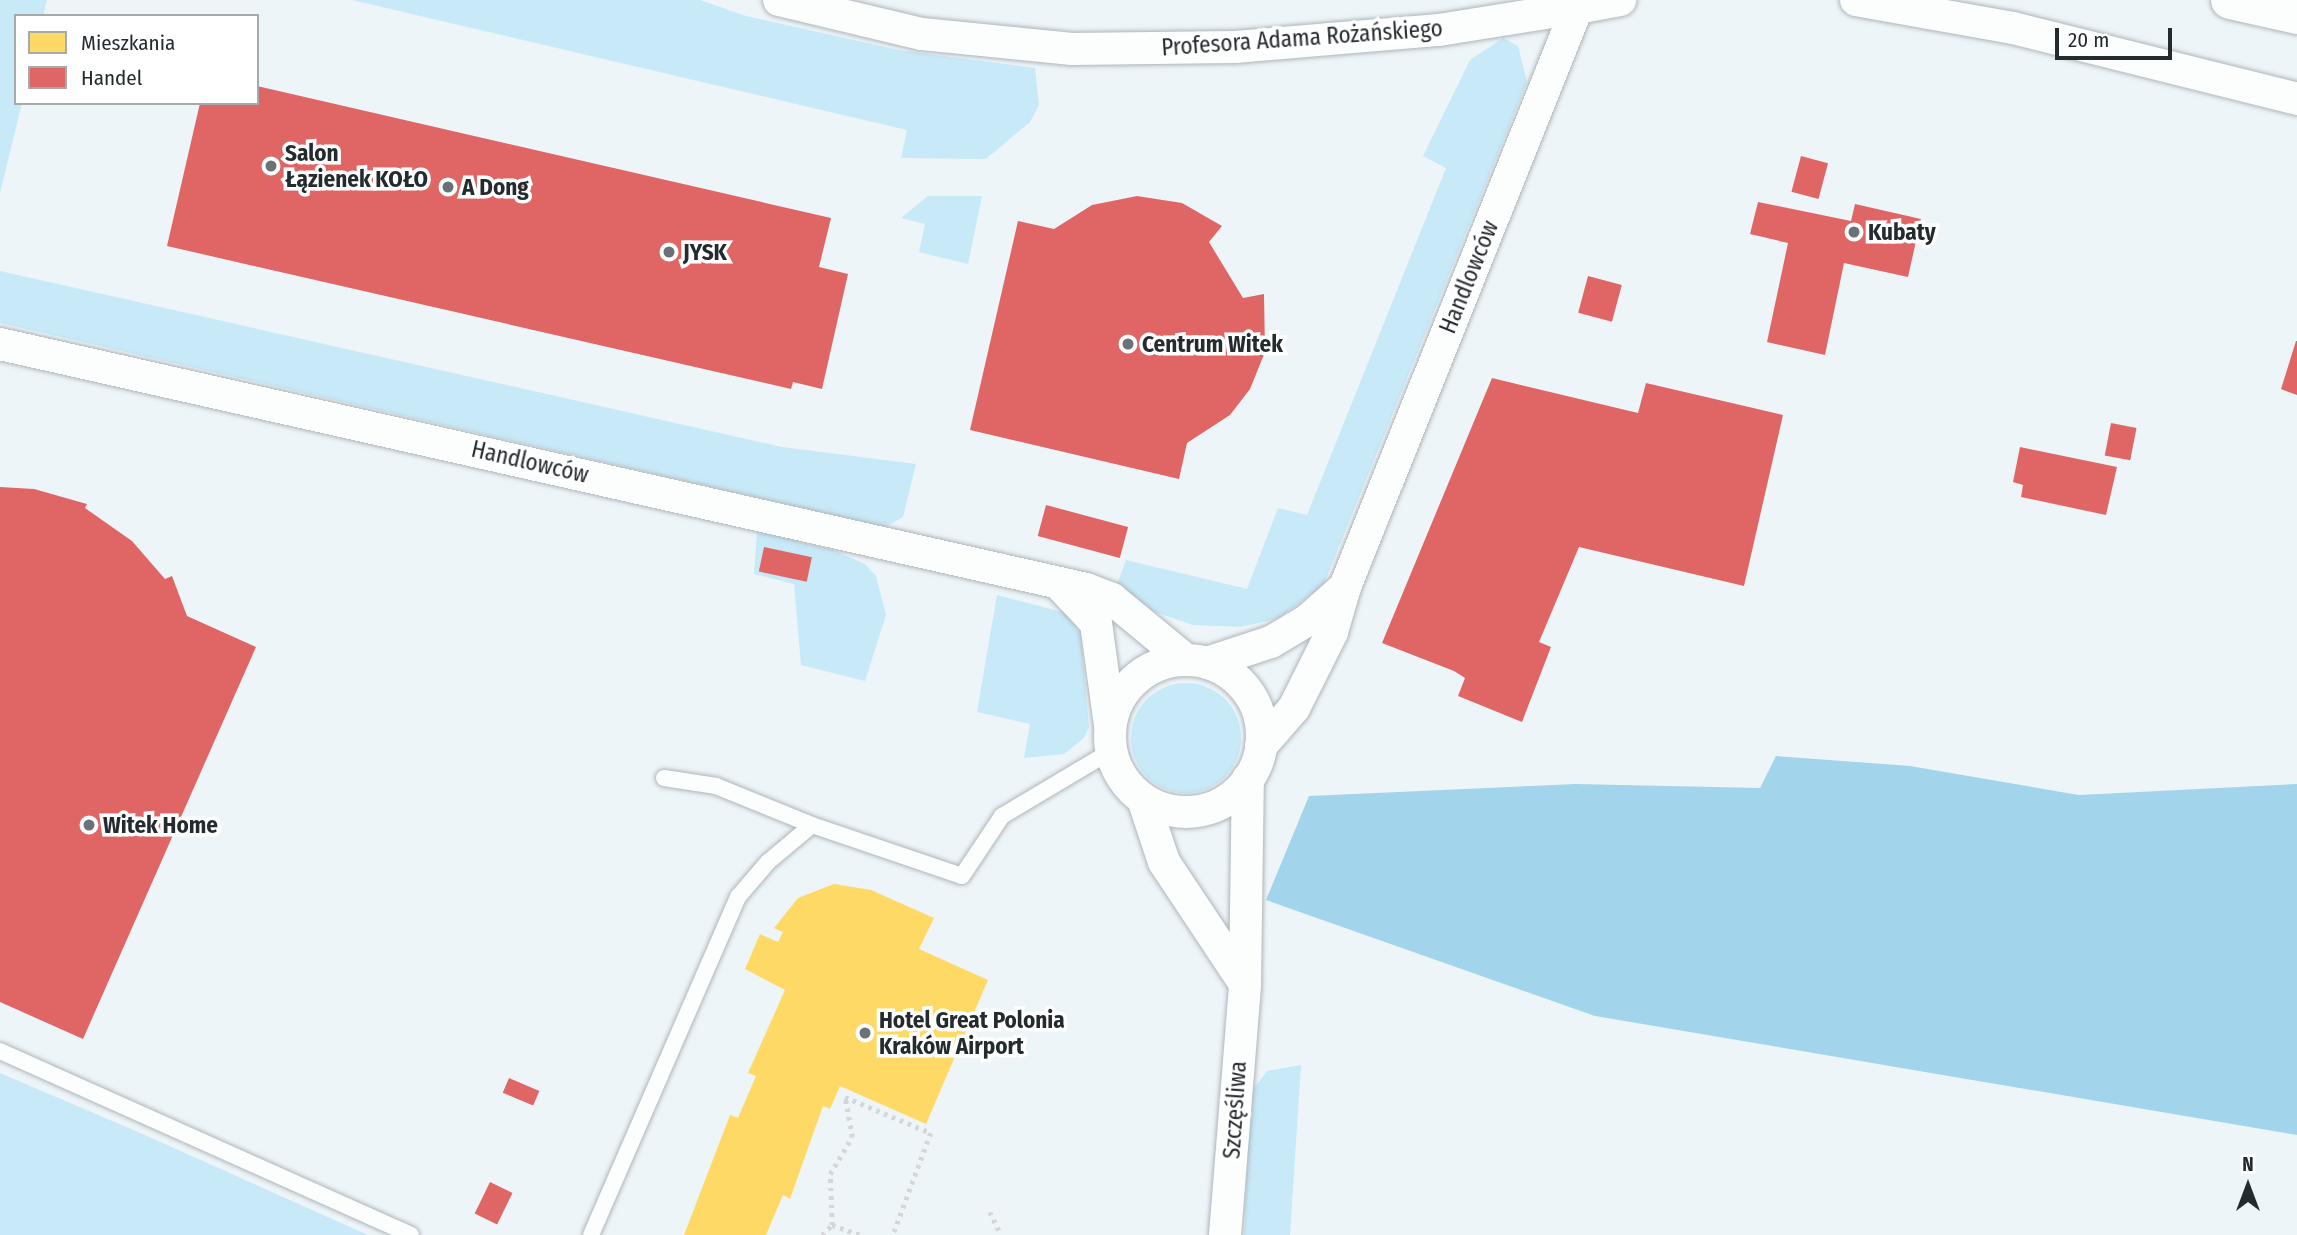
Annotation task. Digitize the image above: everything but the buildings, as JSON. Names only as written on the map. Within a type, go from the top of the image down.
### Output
[{"type":"main road","points":[[2230,0],[2297,15]]},
{"type":"street","name":"Profesora Adama Rożańskiego","points":[[779,0],[922,34],[1072,49],[1249,46],[1439,30],[1577,8]]},
{"type":"street","points":[[1577,8],[1620,0]]},
{"type":"street","points":[[1856,0],[2013,28],[2297,99]]},
{"type":"street","name":"Handlowców","points":[[1261,746],[1294,708],[1332,632],[1345,587],[1577,8]]},
{"type":"street","name":"Handlowców","points":[[0,344],[1060,585],[1112,599],[1196,661],[1271,642],[1308,620],[1345,587]]},
{"type":"street","points":[[1060,585],[1096,623],[1111,738],[1128,786],[1143,800],[1165,809],[1188,812],[1232,796],[1248,779],[1261,746],[1258,712],[1247,691],[1230,674],[1196,661],[1164,663],[1128,686],[1111,738]]},
{"type":"street","name":"Szczęśliwa","points":[[1225,1235],[1245,984],[1248,779]]},
{"type":"street","points":[[1143,800],[1164,862],[1245,984]]},
{"type":"lane","points":[[664,778],[716,786],[812,825],[962,876],[1002,816],[1111,738]]},
{"type":"lane","points":[[591,1235],[737,897],[768,862],[812,825]]},
{"type":"lane","points":[[0,1051],[411,1235]]},
{"type":"path","points":[[822,1235],[832,1225],[830,1174],[852,1138],[845,1097],[931,1133],[893,1235]]},
{"type":"path","points":[[990,1212],[1001,1235]]},
{"type":"path","points":[[832,1225],[861,1235]]},
{"type":"shaded area","points":[[0,0],[47,0],[44,14],[14,14],[14,105],[22,105],[0,193]]},
{"type":"shaded area","points":[[352,0],[700,0],[746,16],[898,50],[1035,68],[1039,105],[1030,122],[986,159],[901,158],[907,130]]},
{"type":"shaded area","points":[[1503,38],[1518,46],[1527,82],[1323,586],[1277,619],[1240,627],[1193,625],[1152,611],[1116,587],[1126,560],[1247,589],[1278,508],[1307,515],[1446,168],[1423,156],[1470,60]]},
{"type":"shaded area","points":[[928,196],[982,196],[968,264],[919,252],[925,224],[901,218]]},
{"type":"shaded area","points":[[0,271],[782,447],[916,464],[903,517],[885,527],[0,323]]},
{"type":"shaded area","points":[[757,531],[833,550],[865,564],[876,576],[886,615],[865,681],[801,665],[794,584],[754,574]]},
{"type":"shaded area","points":[[997,595],[1066,613],[1081,634],[1089,727],[1084,738],[1064,754],[1024,758],[1030,724],[977,712]]},
{"type":"shaded area","points":[[1186,683],[1207,687],[1225,699],[1237,717],[1241,738],[1237,759],[1225,777],[1207,789],[1186,793],[1165,789],[1147,777],[1135,759],[1131,738],[1135,717],[1147,699],[1165,687]]},
{"type":"shaded area","points":[[1776,756],[1910,766],[2079,795],[2297,784],[2297,1135],[1595,1016],[1266,900],[1309,796],[1576,784],[1760,788]]},
{"type":"shaded area","points":[[1301,1065],[1290,1235],[1244,1235],[1249,1095],[1267,1071]]},
{"type":"shaded area","points":[[0,1073],[138,1132],[368,1235],[0,1235]]},
{"type":"place","name":"Salon Łązienek KOŁO","points":[[271,166]]},
{"type":"place","name":"A Dong","points":[[448,187]]},
{"type":"place","name":"Kubaty","points":[[1854,232]]},
{"type":"place","name":"JYSK","points":[[669,252]]},
{"type":"place","name":"Centrum Witek","points":[[1128,344]]},
{"type":"place","name":"Witek Home","points":[[89,825]]},
{"type":"place","name":"Hotel Great Polonia Kraków Airport","points":[[865,1033]]}]
